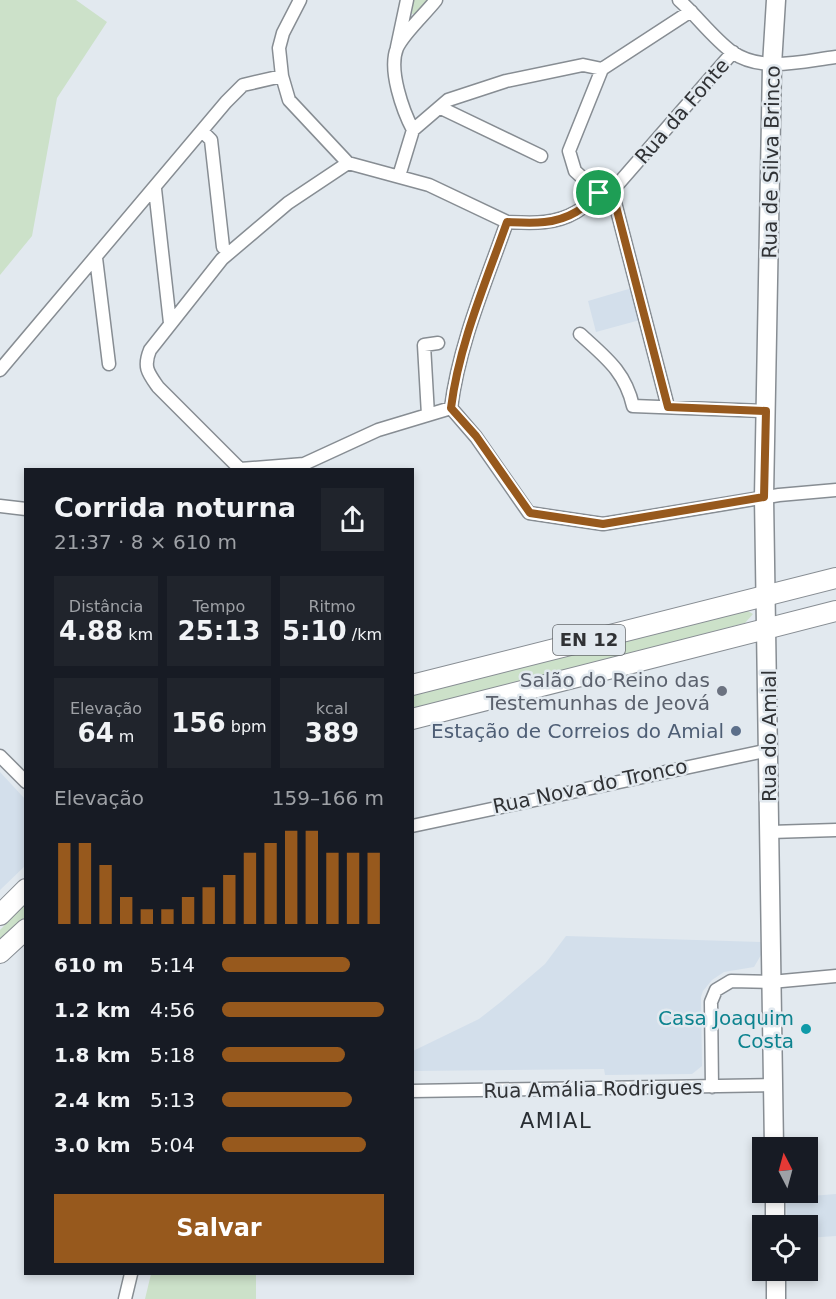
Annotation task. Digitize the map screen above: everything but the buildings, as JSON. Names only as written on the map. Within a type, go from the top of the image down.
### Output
[{"type":"main road","name":"Rua de Silva Brinco","points":[[769,325],[772,65],[776,0]]},
{"type":"main road","name":"Rua do Amial","points":[[769,325],[764,497],[774,1137]]},
{"type":"main road","name":"EN 12","points":[[414,684],[836,578]]},
{"type":"main road","name":"EN 12","points":[[414,718],[836,611]]},
{"type":"main road","points":[[0,915],[24,891]]},
{"type":"main road","points":[[0,953],[24,931]]},
{"type":"main road","points":[[776,1281],[776,1299]]},
{"type":"street","points":[[300,0],[281,40],[282,76],[289,100],[348,163],[429,185],[507,222],[541,223],[559,220],[577,212],[599,193],[612,191],[668,407]]},
{"type":"street","points":[[407,0],[397,48],[395,78],[404,112],[413,130]]},
{"type":"street","points":[[397,48],[436,0]]},
{"type":"street","points":[[679,0],[733,52],[760,64],[772,65],[836,57]]},
{"type":"street","points":[[599,193],[575,171],[569,151],[602,69],[691,11]]},
{"type":"street","name":"Rua da Fonte","points":[[612,191],[733,52]]},
{"type":"street","points":[[399,176],[413,130],[448,100],[551,70],[583,65],[602,69]]},
{"type":"street","points":[[0,370],[243,85],[282,76]]},
{"type":"street","points":[[441,108],[541,156]]},
{"type":"street","points":[[202,131],[211,140],[223,247]]},
{"type":"street","points":[[238,468],[158,387],[147,372],[145,362],[150,350],[170,323],[222,259],[288,203],[348,163]]},
{"type":"street","points":[[155,189],[170,323]]},
{"type":"street","points":[[507,222],[454,379],[451,408],[530,513],[603,524],[764,497],[836,490]]},
{"type":"street","points":[[96,258],[109,364]]},
{"type":"street","points":[[580,334],[609,361],[628,384],[633,406],[766,411]]},
{"type":"street","points":[[428,415],[424,345],[438,343]]},
{"type":"street","points":[[261,468],[304,464],[378,429],[451,408]]},
{"type":"street","points":[[0,506],[24,508]]},
{"type":"street","name":"Rua Nova do Tronco","points":[[414,826],[768,750]]},
{"type":"street","points":[[0,756],[24,780]]},
{"type":"street","points":[[770,832],[836,830]]},
{"type":"street","points":[[712,1087],[711,1002],[716,990],[730,981],[771,982],[836,976]]},
{"type":"street","name":"Rua Amália Rodrigues","points":[[414,1091],[774,1085]]},
{"type":"street","points":[[125,1299],[130,1275]]},
{"type":"shaded area","points":[[632,288],[640,320],[596,332],[588,301]]},
{"type":"shaded area","points":[[0,772],[24,798],[24,867],[0,890]]},
{"type":"shaded area","points":[[566,936],[761,942],[761,955],[754,967],[724,972],[712,980],[703,991],[701,997],[702,1066],[692,1074],[605,1075],[604,1069],[414,1071],[414,1051],[479,1019],[545,964]]},
{"type":"shaded area","points":[[836,1194],[836,1236],[818,1237],[818,1215],[787,1215],[786,1203],[818,1203],[818,1195]]},
{"type":"green space","points":[[0,0],[76,0],[107,22],[57,98],[32,236],[0,275]]},
{"type":"green space","points":[[413,0],[429,0],[416,14],[412,14]]},
{"type":"green space","points":[[746,610],[753,614],[745,623],[414,711],[414,691]]},
{"type":"green space","points":[[24,905],[24,918],[0,941],[0,930]]},
{"type":"green space","points":[[151,1275],[256,1275],[256,1299],[145,1299]]},
{"type":"place","name":"Salão do Reino das Testemunhas de Jeová","points":[[722,691]]},
{"type":"place","name":"Estação de Correios do Amial","points":[[736,731]]},
{"type":"place","name":"Casa Joaquim Costa","points":[[806,1029]]},
{"type":"district","name":"AMIAL","points":[[556,1121]]},
{"type":"route","points":[[612,191],[668,407],[766,411],[764,497],[603,524],[530,513],[476,436],[451,408],[454,379],[507,222],[541,223],[559,220],[577,212],[599,193],[612,191]]}]
